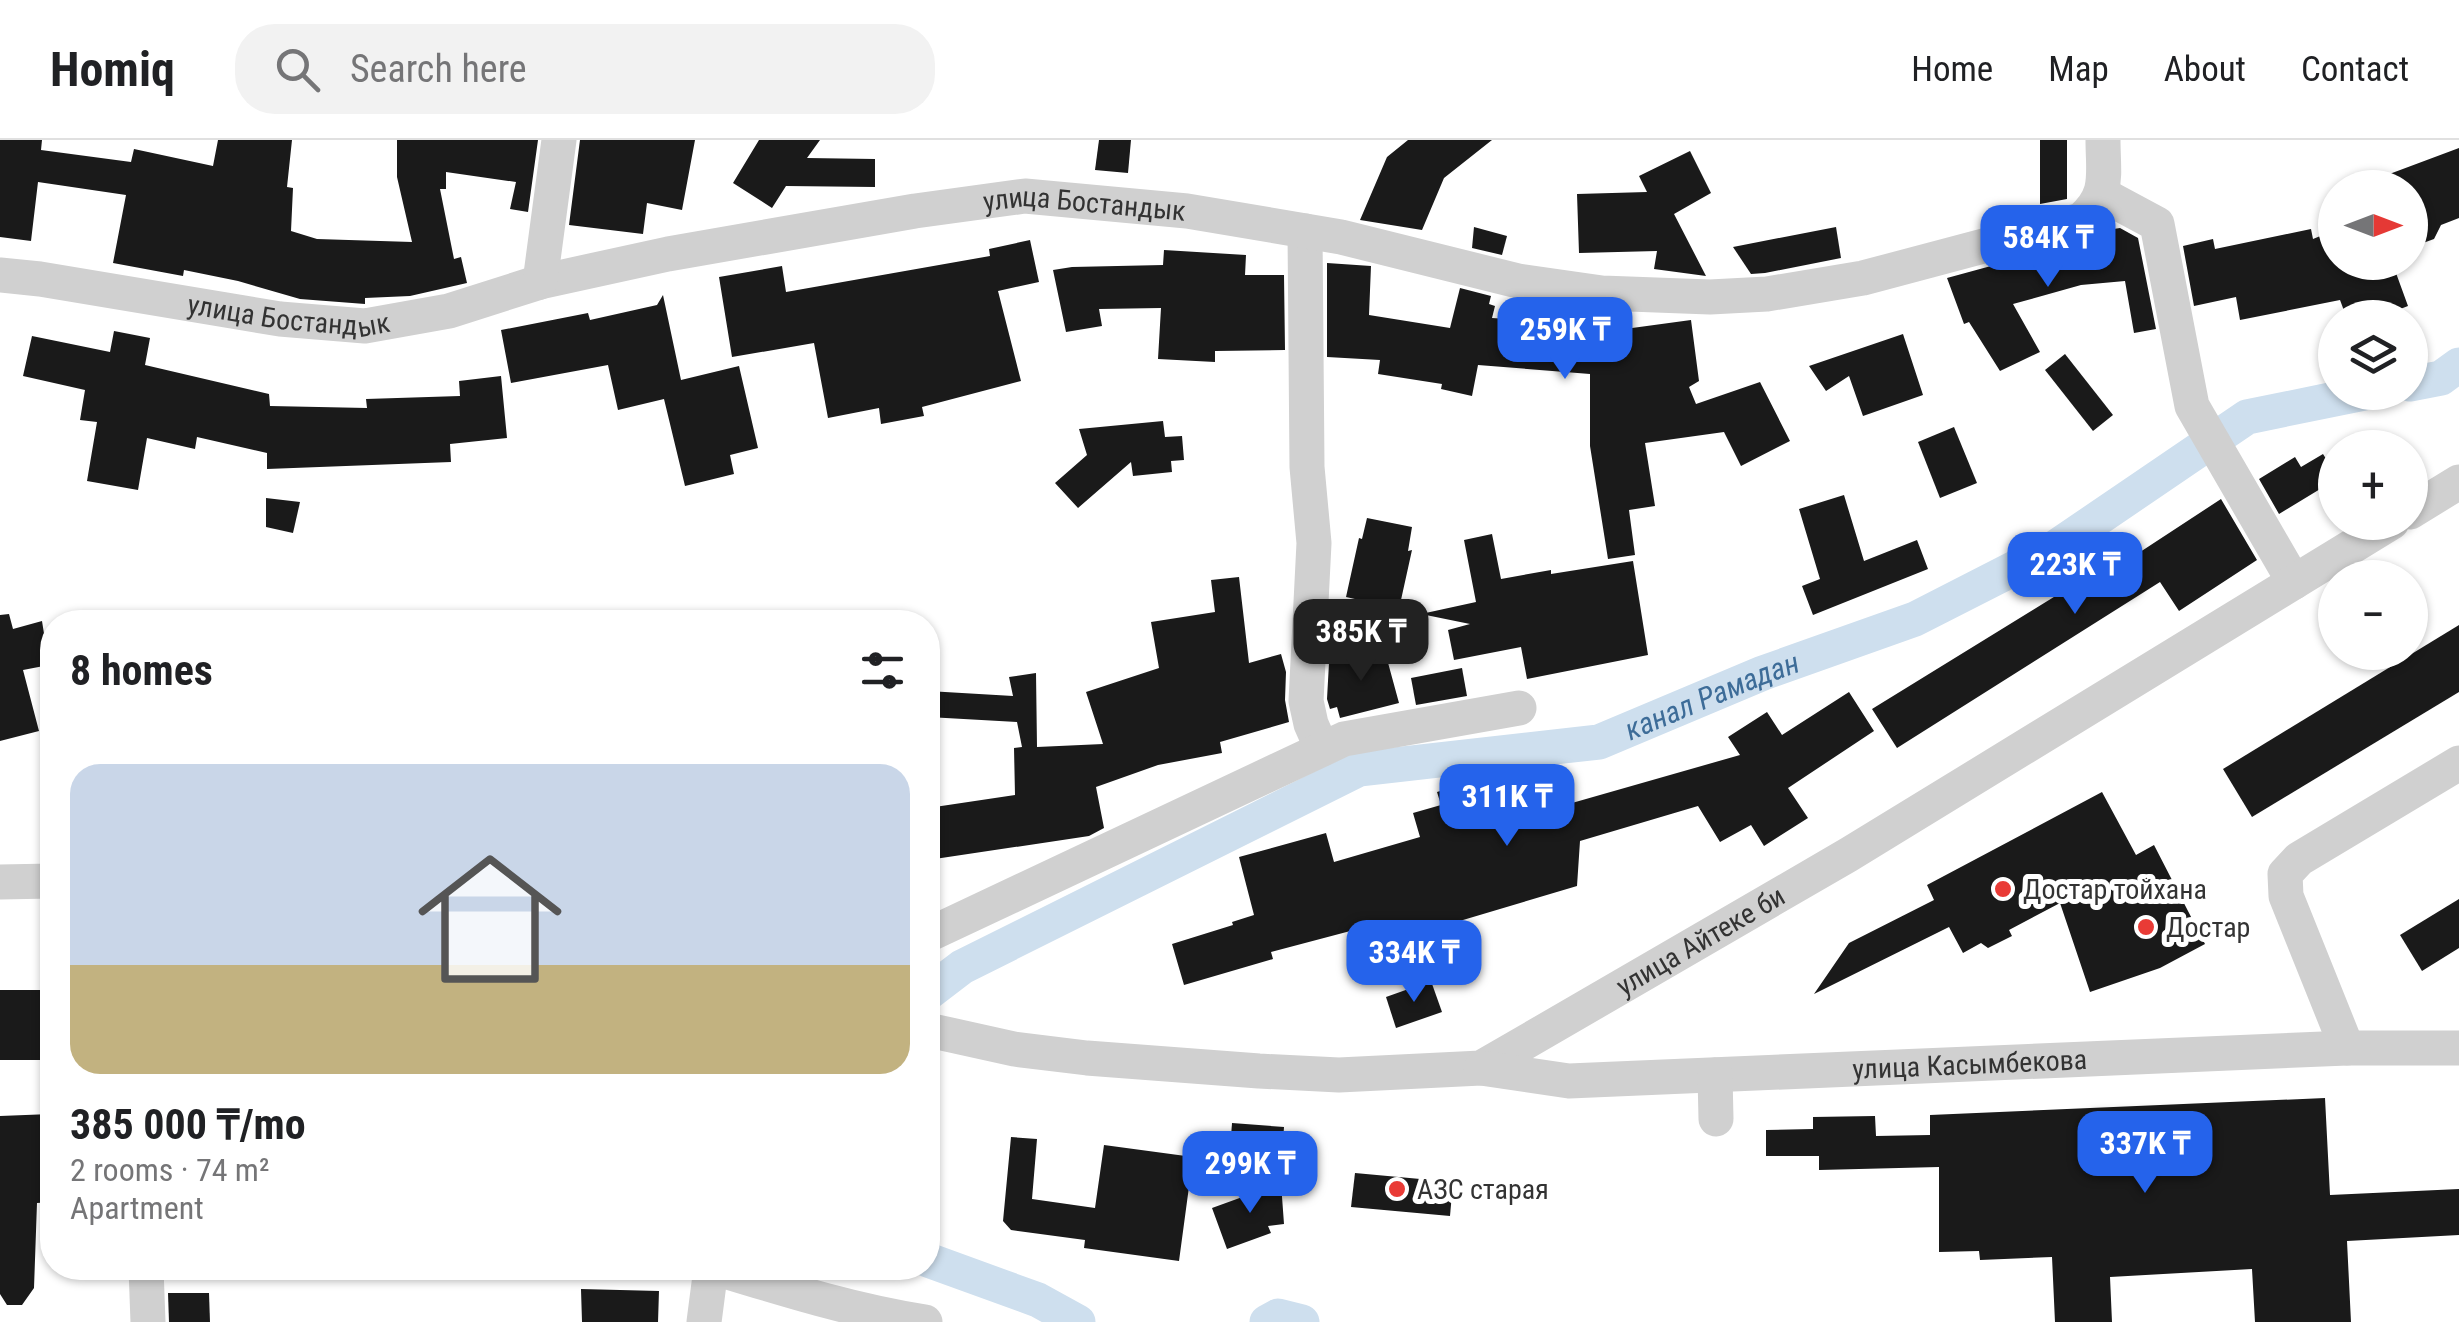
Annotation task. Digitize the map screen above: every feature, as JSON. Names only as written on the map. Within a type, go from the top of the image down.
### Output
[{"type":"street","points":[[540,282],[558,140]]},
{"type":"street","points":[[2102,140],[2102,194],[2157,224],[2192,406],[2294,582]]},
{"type":"street","name":"улица Бостандык","points":[[0,275],[40,278],[280,319],[364,326],[449,311],[540,282],[668,254],[915,210],[1025,196],[1187,211],[1340,237],[1518,282],[1710,298],[1766,294],[1864,278],[2044,232],[2081,220],[2098,205],[2102,194]]},
{"type":"street","points":[[1305,231],[1307,467],[1314,543],[1306,702],[1322,748]]},
{"type":"street","points":[[2428,501],[2459,482]]},
{"type":"street","name":"улица Айтеке би","points":[[940,1034],[1014,1049],[1087,1058],[1259,1072],[1340,1075],[1481,1068],[1848,855],[2363,540]]},
{"type":"street","points":[[940,930],[1344,739],[1519,708]]},
{"type":"street","points":[[2347,1048],[2286,896],[2284,874],[2299,859],[2459,763]]},
{"type":"street","points":[[0,882],[40,881]]},
{"type":"street","name":"улица Касымбекова","points":[[1481,1068],[1569,1081],[2347,1048],[2459,1048]]},
{"type":"street","points":[[1715,1075],[1716,1119]]},
{"type":"street","points":[[146,1280],[148,1322]]},
{"type":"street","points":[[704,1322],[711,1280]]},
{"type":"street","points":[[752,1280],[886,1316],[926,1322]]},
{"type":"building","points":[[0,140],[42,140],[41,150],[131,162],[134,149],[213,166],[218,140],[292,140],[287,187],[293,188],[291,231],[317,239],[412,242],[397,177],[397,140],[538,140],[528,212],[510,209],[516,182],[446,172],[446,189],[440,189],[454,259],[461,257],[467,283],[410,296],[365,298],[365,304],[300,299],[184,270],[183,276],[113,263],[126,195],[38,182],[31,241],[0,237]]},
{"type":"building","points":[[580,140],[695,140],[682,210],[647,203],[643,234],[569,225]]},
{"type":"building","points":[[759,140],[820,140],[807,158],[875,159],[875,187],[786,186],[772,208],[733,183]]},
{"type":"building","points":[[1099,140],[1131,140],[1128,173],[1095,170]]},
{"type":"building","points":[[1408,140],[1492,140],[1444,178],[1422,230],[1360,220],[1387,157]]},
{"type":"building","points":[[2040,140],[2067,140],[2067,199],[2040,204]]},
{"type":"building","points":[[2459,148],[2459,218],[2441,225],[2434,239],[2428,241],[2428,170],[2400,170]]},
{"type":"building","points":[[1690,151],[1711,193],[1674,214],[1706,276],[1654,269],[1657,251],[1579,253],[1577,194],[1647,192],[1639,176]]},
{"type":"building","points":[[1474,227],[1507,236],[1502,255],[1472,248]]},
{"type":"building","points":[[1836,227],[1841,258],[1765,273],[1751,274],[1733,247]]},
{"type":"building","points":[[2120,228],[2138,238],[2156,329],[2134,333],[2125,281],[2081,285],[2013,304],[2040,352],[2000,371],[1969,322],[1964,324],[1947,278],[1991,266],[2006,270],[2004,262]]},
{"type":"building","points":[[2311,229],[2313,239],[2318,237],[2318,280],[2399,280],[2406,300],[2318,300],[2318,304],[2240,320],[2236,297],[2194,306],[2183,246],[2213,239],[2215,249]]},
{"type":"building","points":[[1030,240],[1039,282],[998,291],[1021,381],[922,407],[924,416],[881,424],[879,408],[828,418],[814,343],[732,357],[719,277],[782,266],[786,292],[990,256],[989,249]]},
{"type":"building","points":[[1164,250],[1246,255],[1245,275],[1284,275],[1285,350],[1215,351],[1215,362],[1158,359],[1161,308],[1099,309],[1102,326],[1066,332],[1053,270],[1163,265]]},
{"type":"building","points":[[1327,263],[1371,266],[1369,315],[1450,328],[1460,288],[1491,296],[1489,304],[1495,306],[1492,318],[1610,326],[1610,331],[1691,320],[1699,381],[1689,387],[1696,404],[1760,382],[1790,441],[1741,466],[1724,432],[1645,443],[1655,506],[1629,510],[1635,555],[1608,559],[1590,446],[1590,374],[1478,365],[1472,396],[1441,389],[1442,384],[1378,374],[1380,360],[1327,357]]},
{"type":"building","points":[[663,295],[681,380],[739,366],[758,448],[730,455],[734,474],[685,486],[664,399],[618,410],[608,365],[511,383],[501,330],[588,313],[590,320],[657,305]]},
{"type":"building","points":[[114,331],[150,338],[145,365],[269,394],[270,406],[367,408],[366,399],[460,396],[459,381],[501,376],[507,438],[450,444],[451,462],[267,469],[267,453],[197,437],[195,449],[147,438],[138,490],[87,481],[97,422],[80,420],[85,390],[23,376],[32,336],[110,352]]},
{"type":"building","points":[[1903,334],[1923,395],[1863,416],[1849,376],[1826,391],[1809,366]]},
{"type":"building","points":[[2065,354],[2113,415],[2093,431],[2045,370]]},
{"type":"building","points":[[1163,421],[1165,437],[1182,436],[1184,460],[1171,461],[1172,472],[1133,476],[1131,462],[1078,508],[1055,483],[1087,455],[1079,429]]},
{"type":"building","points":[[1954,427],[1977,483],[1940,498],[1918,442]]},
{"type":"building","points":[[2295,457],[2301,467],[2318,457],[2318,490],[2279,514],[2259,479]]},
{"type":"building","points":[[1844,495],[1864,561],[1917,540],[1928,569],[1813,615],[1802,586],[1820,579],[1799,509]]},
{"type":"building","points":[[266,498],[300,502],[293,533],[266,527]]},
{"type":"building","points":[[2221,499],[2257,560],[2179,611],[2160,582],[1897,748],[1872,709],[2130,550],[2134,556]]},
{"type":"building","points":[[1367,518],[1412,527],[1408,551],[1412,550],[1399,609],[1346,597]]},
{"type":"building","points":[[1492,534],[1501,579],[1633,561],[1648,655],[1527,679],[1521,647],[1454,660],[1448,630],[1470,624],[1421,614],[1476,602],[1464,540]]},
{"type":"building","points":[[1239,577],[1249,663],[1281,654],[1289,722],[1220,742],[1222,753],[1158,765],[1096,787],[1104,828],[1089,836],[940,858],[940,806],[1015,795],[1014,748],[1022,747],[1017,722],[940,718],[940,692],[1013,696],[1009,677],[1036,673],[1037,747],[1103,744],[1086,692],[1159,668],[1151,622],[1215,612],[1211,580]]},
{"type":"building","points":[[9,614],[13,629],[40,622],[40,667],[23,670],[39,731],[0,741],[0,615]]},
{"type":"building","points":[[2459,625],[2459,692],[2252,817],[2223,769],[2385,670],[2428,670],[2428,644]]},
{"type":"building","points":[[1384,648],[1399,703],[1340,718],[1337,707],[1330,709],[1327,699],[1329,663]]},
{"type":"building","points":[[1462,668],[1467,696],[1416,705],[1411,678]]},
{"type":"building","points":[[1849,692],[1874,731],[1788,788],[1808,818],[1764,846],[1751,825],[1720,842],[1698,806],[1580,841],[1577,886],[1379,945],[1373,925],[1271,952],[1273,959],[1184,985],[1172,944],[1254,915],[1239,857],[1326,833],[1334,862],[1420,837],[1413,813],[1441,805],[1437,792],[1469,782],[1481,820],[1521,808],[1522,814],[1564,802],[1565,805],[1740,755],[1728,737],[1767,712],[1782,735]]},
{"type":"building","points":[[2102,792],[2136,855],[2154,845],[2205,944],[2160,968],[2090,992],[2060,903],[2009,930],[2012,936],[1988,948],[1981,943],[1963,953],[1949,927],[1814,994],[1849,943],[1934,900],[1927,885]]},
{"type":"building","points":[[2459,899],[2459,948],[2422,971],[2400,935]]},
{"type":"building","points":[[1431,981],[1442,1012],[1396,1028],[1386,997]]},
{"type":"building","points":[[0,990],[40,990],[40,1060],[0,1060]]},
{"type":"building","points":[[2325,1098],[2330,1195],[2459,1189],[2459,1235],[2347,1241],[2351,1322],[2255,1322],[2252,1269],[2110,1277],[2112,1322],[2055,1322],[2052,1257],[1980,1260],[1979,1251],[1939,1252],[1939,1167],[1819,1170],[1819,1156],[1766,1156],[1766,1130],[1813,1129],[1813,1117],[1875,1116],[1876,1136],[1930,1135],[1930,1115]]},
{"type":"building","points":[[40,1114],[40,1203],[34,1288],[22,1305],[7,1305],[0,1294],[0,1116]]},
{"type":"building","points":[[1232,1123],[1284,1127],[1282,1155],[1230,1151]]},
{"type":"building","points":[[1011,1137],[1037,1139],[1032,1199],[1095,1208],[1104,1145],[1193,1157],[1179,1261],[1084,1248],[1085,1240],[1011,1230],[1003,1221]]},
{"type":"building","points":[[1355,1173],[1453,1182],[1450,1216],[1351,1207]]},
{"type":"building","points":[[1281,1183],[1284,1224],[1268,1226],[1271,1233],[1227,1249],[1212,1208]]},
{"type":"building","points":[[581,1289],[659,1291],[658,1322],[582,1322]]},
{"type":"building","points":[[168,1293],[209,1293],[210,1322],[169,1322]]},
{"type":"waterway","name":"канал Рамадан","points":[[2428,381],[2441,378],[2459,365]]},
{"type":"waterway","name":"канал Рамадан","points":[[940,984],[962,967],[1359,769],[1599,742],[1763,673],[1915,619],[2056,547],[2247,417],[2318,402]]},
{"type":"waterway","name":"канал Рамадан","points":[[940,1264],[1038,1300],[1078,1322]]},
{"type":"waterway","name":"канал Рамадан","points":[[1267,1322],[1278,1316],[1302,1322]]},
{"type":"place","name":"Достар тойхана","points":[[2003,889]]},
{"type":"place","name":"Достар","points":[[2146,927]]},
{"type":"place","name":"АЗС старая","points":[[1397,1189]]}]
